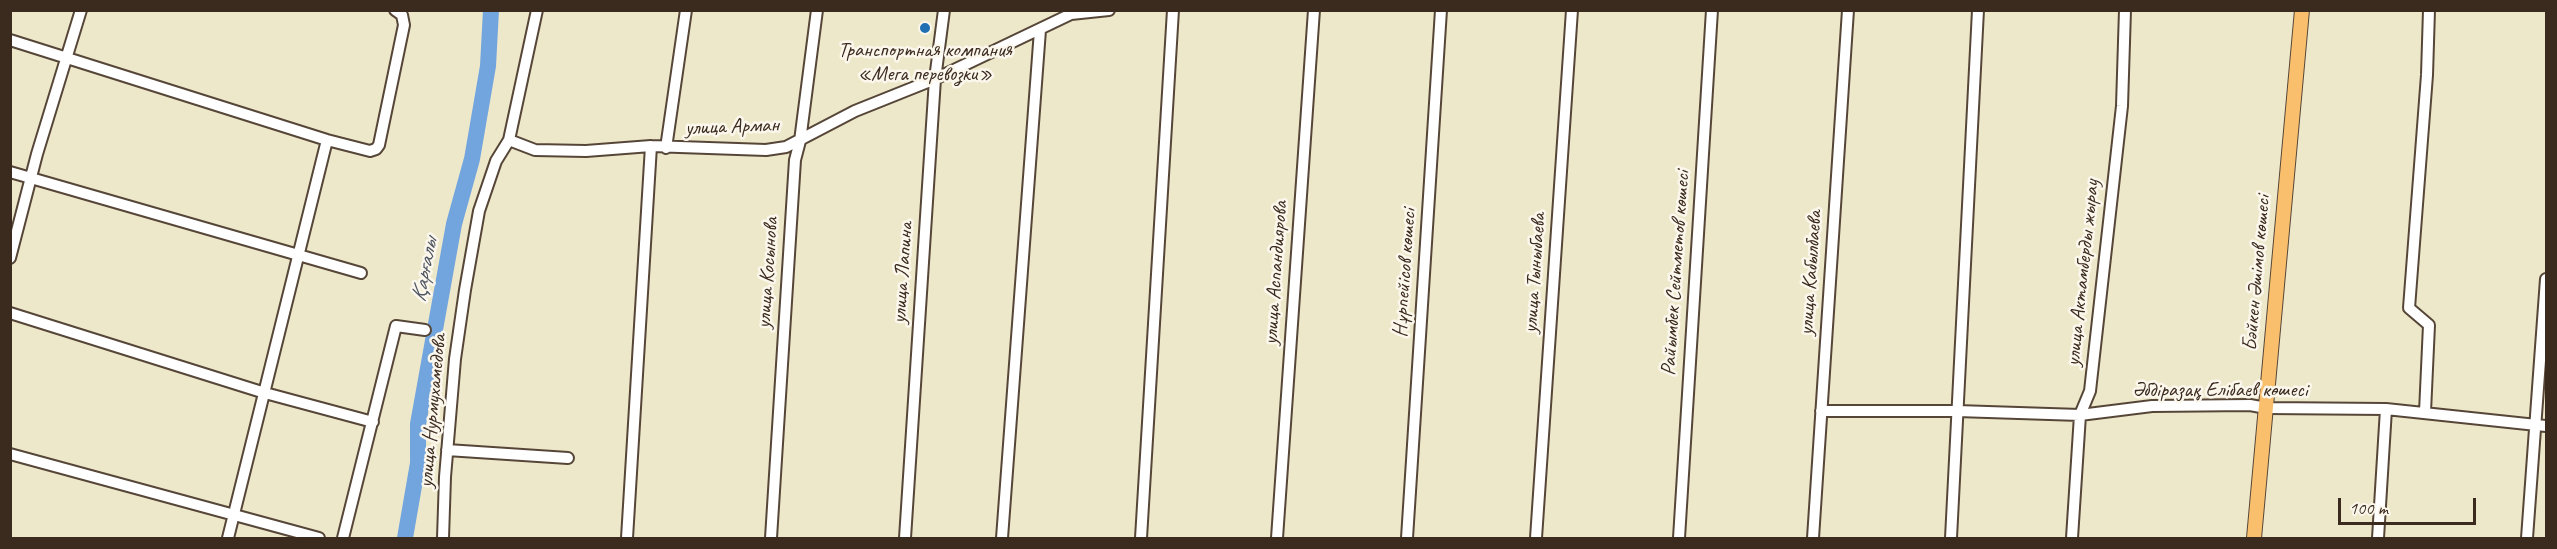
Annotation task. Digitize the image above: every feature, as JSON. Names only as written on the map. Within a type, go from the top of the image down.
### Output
[{"type":"main road","name":"Бәйкен Әшімов көшесі","points":[[2254,538],[2302,10]]},
{"type":"street","points":[[10,258],[31,178],[81,10]]},
{"type":"street","name":"улица Нурмухамедова","points":[[443,538],[447,450],[455,359],[479,211],[496,161],[509,140],[537,10]]},
{"type":"street","points":[[666,148],[686,10]]},
{"type":"street","name":"улица Косынова","points":[[771,538],[795,160],[800,141],[817,10]]},
{"type":"street","name":"улица Лапина","points":[[905,538],[935,79],[944,10]]},
{"type":"street","name":"улица Арман","points":[[509,140],[535,150],[586,151],[651,146],[766,150],[786,147],[855,111],[935,79],[1040,30],[1071,12],[1109,10]]},
{"type":"street","points":[[1141,538],[1173,10]]},
{"type":"street","name":"улица Аспандиярова","points":[[1277,538],[1314,10]]},
{"type":"street","name":"Нұрпейісов көшесі","points":[[1407,538],[1441,10]]},
{"type":"street","name":"улица Тыныбаева","points":[[1536,538],[1572,10]]},
{"type":"street","name":"Райымбек Сейтметов көшесі","points":[[1679,538],[1712,10]]},
{"type":"street","name":"улица Кабылбаева","points":[[1813,538],[1848,10]]},
{"type":"street","points":[[1951,538],[1978,10]]},
{"type":"street","name":"улица Актамберды жырау","points":[[2072,538],[2080,415],[2090,391],[2122,106],[2125,10]]},
{"type":"street","points":[[2425,412],[2429,325],[2409,308],[2427,75],[2429,10]]},
{"type":"street","points":[[10,40],[327,140],[370,151],[376,149],[404,25],[399,13]]},
{"type":"street","points":[[1002,538],[1040,30]]},
{"type":"street","points":[[228,538],[327,140]]},
{"type":"street","points":[[627,538],[651,146]]},
{"type":"street","points":[[10,172],[361,273]]},
{"type":"street","points":[[2526,538],[2547,279]]},
{"type":"street","points":[[10,313],[265,393],[373,422]]},
{"type":"street","points":[[343,538],[396,326],[425,330]]},
{"type":"street","name":"Әбдіразақ Елібаев көшесі","points":[[1821,411],[1958,411],[2080,415],[2152,406],[2250,405],[2266,408],[2386,409],[2547,426]]},
{"type":"street","points":[[2378,538],[2386,409]]},
{"type":"street","points":[[447,450],[568,458]]},
{"type":"street","points":[[10,454],[234,517],[319,538]]},
{"type":"waterway","name":"Қарғалы","points":[[405,538],[418,463],[418,424],[454,224],[472,159],[488,66],[491,10]]},
{"type":"place","name":"Транспортная компания «Мега перевозки»","points":[[925,28]]}]
